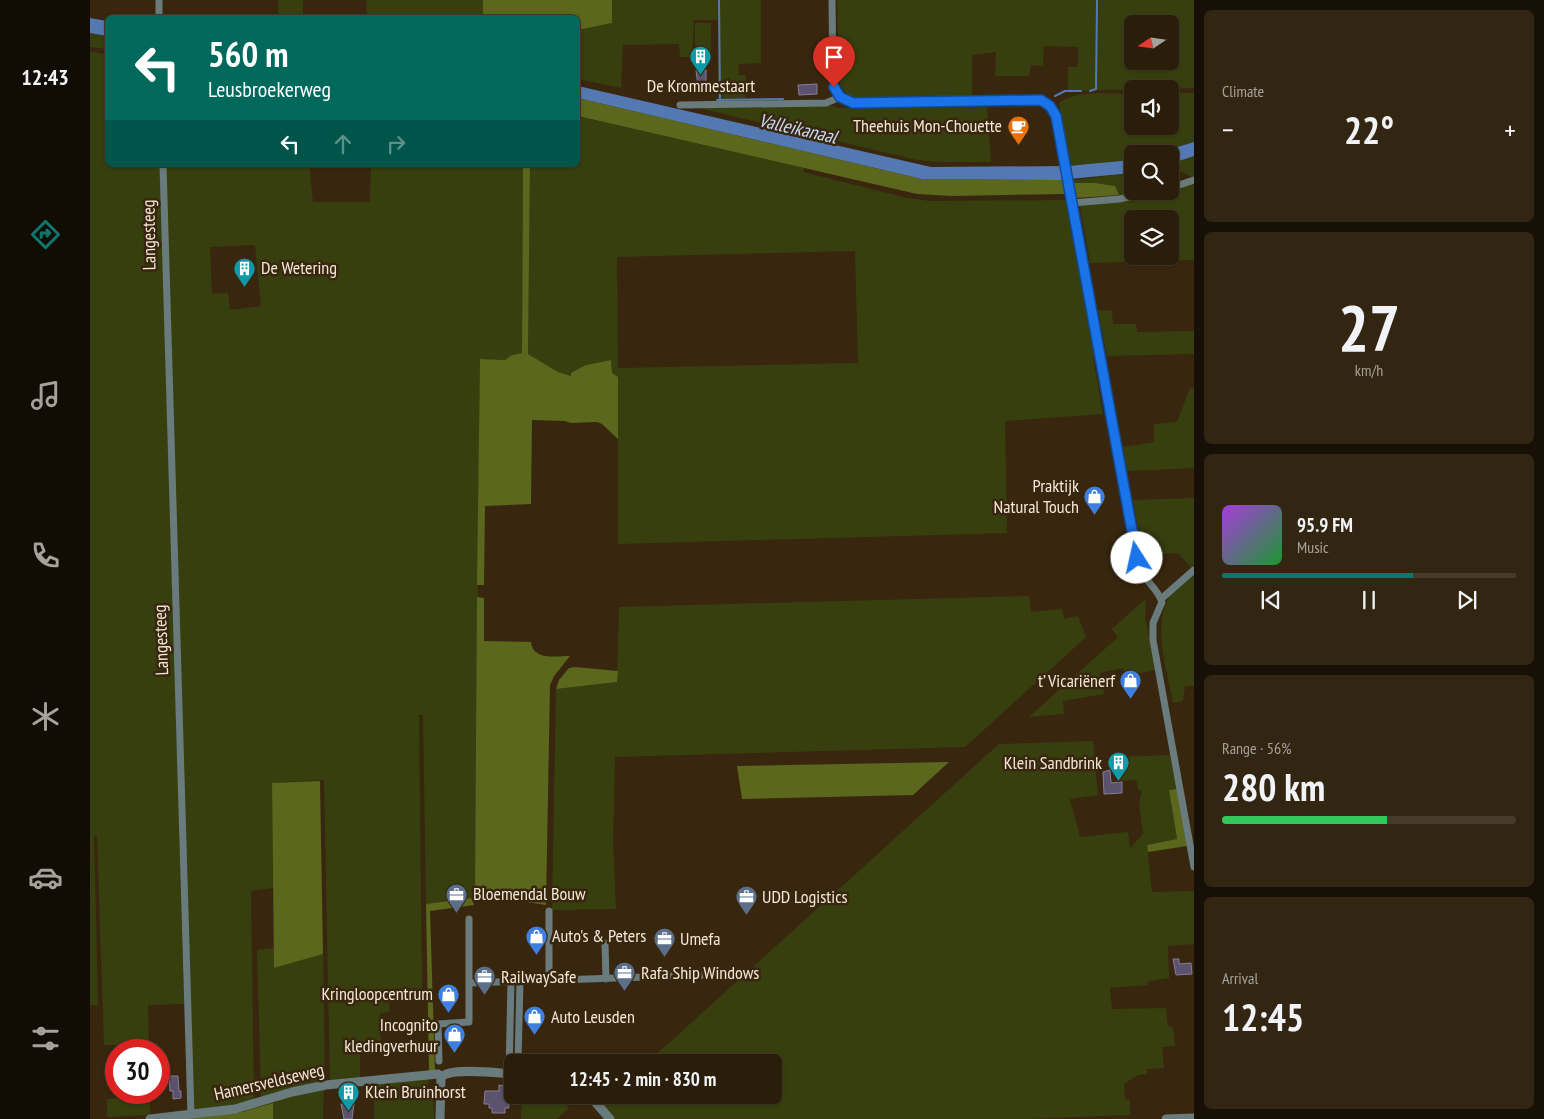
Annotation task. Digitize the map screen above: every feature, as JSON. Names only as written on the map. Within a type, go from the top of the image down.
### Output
[{"type":"street","points":[[159,0],[159,15]]},
{"type":"street","points":[[832,0],[833,83],[840,97],[853,103],[1041,100],[1050,106],[1056,116],[1138,564],[1144,577],[1161,599],[1161,605],[1153,623],[1153,640],[1194,867]]},
{"type":"street","points":[[682,105],[826,102],[840,97]]},
{"type":"street","name":"Langesteeg","points":[[163,167],[191,1115]]},
{"type":"street","points":[[1179,185],[1194,180]]},
{"type":"street","points":[[1072,203],[1124,198]]},
{"type":"street","points":[[1161,599],[1194,570]]},
{"type":"street","points":[[549,911],[549,981]]},
{"type":"street","points":[[439,1061],[438,1024],[469,1022],[469,919]]},
{"type":"street","points":[[605,943],[606,979]]},
{"type":"street","points":[[469,983],[703,975]]},
{"type":"street","points":[[510,982],[511,1054]]},
{"type":"street","points":[[518,1054],[520,982]]},
{"type":"street","name":"Hamersveldseweg","points":[[150,1119],[242,1108],[292,1092],[326,1085],[438,1074],[441,1077],[449,1073],[504,1074]]},
{"type":"street","points":[[440,1119],[441,1077]]},
{"type":"street","points":[[597,1104],[610,1119]]},
{"type":"street","points":[[1166,1119],[1194,1118]]},
{"type":"green space","points":[[278,0],[303,0],[303,15],[278,15]]},
{"type":"green space","points":[[366,0],[483,0],[483,15],[367,15]]},
{"type":"green space","points":[[483,0],[612,0],[612,23],[580,30],[580,15],[483,15]]},
{"type":"green space","points":[[612,0],[761,0],[761,63],[739,64],[738,75],[746,75],[745,99],[718,99],[718,20],[694,20],[692,57],[680,57],[679,44],[623,45],[621,88],[580,79],[580,30],[612,23]]},
{"type":"green space","points":[[837,0],[1194,0],[1194,88],[1179,88],[1179,80],[1124,80],[1124,90],[1068,91],[1068,67],[1078,67],[1078,47],[1044,46],[1043,66],[1031,65],[1029,76],[995,76],[996,52],[972,55],[972,97],[853,98],[846,93],[840,84]]},
{"type":"green space","points":[[695,23],[711,23],[711,53],[695,52]]},
{"type":"green space","points":[[90,33],[105,36],[105,49],[90,47]]},
{"type":"green space","points":[[90,52],[105,54],[105,167],[161,167],[184,1004],[148,1005],[149,1039],[105,1039],[104,1045],[97,835],[94,836],[98,1005],[90,1005]]},
{"type":"green space","points":[[1179,93],[1194,93],[1194,142],[1179,146],[1124,145],[1124,161],[1069,165],[1059,103],[1084,94],[1124,94],[1124,135],[1179,135]]},
{"type":"green space","points":[[580,98],[922,179],[1063,180],[1064,194],[952,196],[917,194],[580,116]]},
{"type":"green space","points":[[826,104],[838,108],[987,107],[991,162],[917,160],[690,106]]},
{"type":"green space","points":[[580,116],[804,168],[803,172],[907,198],[930,201],[1068,200],[1097,357],[1093,357],[1103,414],[1005,421],[1007,533],[618,544],[618,378],[612,373],[611,360],[595,363],[571,376],[558,372],[528,354],[530,167],[580,167]],"holes":[[[855,251],[858,363],[618,368],[617,257]]]},
{"type":"green space","points":[[1194,156],[1194,178],[1179,170],[1179,161]]},
{"type":"green space","points":[[165,167],[309,167],[313,202],[370,202],[371,167],[523,167],[522,353],[512,355],[505,360],[480,359],[475,898],[426,904],[423,715],[419,715],[422,989],[390,991],[389,1012],[380,1013],[381,1041],[360,1044],[360,1078],[330,1082],[324,780],[272,783],[273,888],[251,891],[254,1099],[195,1111],[193,1108]],"holes":[[[255,245],[261,306],[230,310],[228,293],[212,294],[210,247]]]},
{"type":"green space","points":[[523,167],[530,167],[528,354],[558,372],[571,376],[571,373],[586,365],[611,360],[612,373],[618,377],[618,439],[602,424],[597,422],[571,423],[565,421],[532,420],[531,504],[485,506],[484,585],[477,585],[480,359],[505,360],[512,355],[522,353]]},
{"type":"green space","points":[[1124,174],[1124,194],[1119,195],[1115,186],[1095,183],[1073,183],[1073,180]]},
{"type":"green space","points":[[1073,183],[1095,183],[1115,186],[1119,195],[1076,198]]},
{"type":"green space","points":[[1194,184],[1194,260],[1179,260],[1179,210],[1124,210],[1124,262],[1090,263],[1080,205],[1133,200],[1179,200],[1179,188]]},
{"type":"green space","points":[[1098,310],[1112,311],[1113,324],[1136,324],[1137,332],[1194,331],[1194,354],[1107,356]]},
{"type":"green space","points":[[1190,388],[1194,388],[1194,468],[1127,471],[1123,447],[1154,442],[1154,424],[1177,422]]},
{"type":"green space","points":[[1194,498],[1194,569],[1178,553],[1143,555],[1133,500]]},
{"type":"green space","points":[[1194,573],[1194,686],[1185,686],[1183,701],[1173,703],[1162,649],[1161,636],[1164,609],[1171,594]]},
{"type":"green space","points":[[1029,596],[1031,612],[1062,609],[1064,619],[1078,616],[1086,637],[965,747],[615,757],[613,842],[616,909],[552,910],[556,689],[617,682],[619,607]]},
{"type":"green space","points":[[477,597],[484,598],[484,641],[531,642],[536,652],[541,655],[552,657],[570,656],[554,676],[550,685],[546,905],[513,900],[507,896],[475,889]]},
{"type":"green space","points":[[1146,600],[1145,617],[1156,670],[1125,676],[1123,668],[1100,673],[1104,694],[1063,701],[1064,714],[1029,717],[1118,637],[1112,629]]},
{"type":"green space","points":[[569,668],[618,671],[617,682],[556,689],[559,680]]},
{"type":"green space","points":[[1093,741],[1098,795],[1070,799],[1080,837],[1128,832],[1130,848],[1143,834],[1139,803],[1142,791],[1139,790],[1136,780],[1121,781],[1117,757],[1170,755],[1177,789],[1169,790],[1177,839],[1147,845],[1152,892],[1194,891],[1194,944],[1168,946],[1169,978],[1148,981],[1147,985],[1110,988],[1112,1009],[1166,1008],[1168,1026],[1173,1027],[1175,1046],[1162,1047],[1164,1068],[1147,1069],[1147,1074],[1138,1075],[1124,1084],[1125,1099],[1130,1100],[1130,1115],[1026,1119],[614,1119],[600,1104],[782,1104],[782,1054],[657,1054],[999,744]]},
{"type":"green space","points":[[949,762],[913,795],[742,799],[737,766]]},
{"type":"green space","points":[[320,781],[323,954],[274,968],[272,783]]},
{"type":"green space","points":[[1177,789],[1187,846],[1148,852],[1147,845],[1177,839],[1169,790]]},
{"type":"green space","points":[[472,898],[474,905],[430,911],[435,1071],[429,1071],[426,904]]},
{"type":"green space","points":[[274,948],[275,968],[323,954],[325,1082],[261,1097],[257,950]]},
{"type":"green space","points":[[428,1078],[428,1086],[433,1093],[434,1119],[374,1119],[374,1083]]},
{"type":"green space","points":[[324,1090],[323,1119],[273,1119],[273,1103],[295,1095]]},
{"type":"green space","points":[[273,1103],[273,1119],[187,1119],[242,1112]]},
{"type":"green space","points":[[107,1104],[150,1104],[150,1115],[107,1117]]},
{"type":"green space","points":[[522,1104],[566,1104],[569,1108],[557,1119],[521,1119]]},
{"type":"water","points":[[90,18],[105,21],[105,36],[90,33]]},
{"type":"water","points":[[580,86],[931,167],[1068,166],[1124,161],[1124,174],[1059,180],[922,179],[580,98]]},
{"type":"water","points":[[1194,142],[1194,156],[1179,161],[1179,146]]},
{"type":"building","name":"De Krommestaart","points":[[696,70],[706,70],[706,87],[698,87]]},
{"type":"building","points":[[817,84],[817,94],[799,95],[798,85]]},
{"type":"building","name":"Klein Sandbrink","points":[[1110,770],[1111,783],[1122,782],[1122,793],[1104,794],[1103,772]]},
{"type":"building","points":[[1173,959],[1179,959],[1179,964],[1191,963],[1192,974],[1176,975]]},
{"type":"building","points":[[170,1076],[178,1076],[181,1098],[173,1099],[173,1091],[170,1091]]},
{"type":"building","points":[[499,1085],[504,1086],[504,1104],[509,1104],[509,1108],[505,1108],[505,1113],[492,1113],[492,1108],[489,1108],[489,1104],[484,1104],[485,1091],[499,1091]]},
{"type":"building","name":"Klein Bruinhorst","points":[[341,1104],[354,1104],[352,1119],[344,1119]]},
{"type":"waterway","points":[[719,0],[720,100]]},
{"type":"waterway","points":[[1090,91],[1096,89],[1097,0]]},
{"type":"waterway","points":[[1055,96],[1065,91],[1081,91]]},
{"type":"waterway","name":"Valleikanaal","points":[[717,100],[783,99]]},
{"type":"place","name":"De Krommestaart","points":[[701,75]]},
{"type":"place","name":"Theehuis Mon-Chouette","points":[[1018,145]]},
{"type":"place","name":"De Wetering","points":[[245,287]]},
{"type":"place","name":"Praktijk Natural Touch","points":[[1095,515]]},
{"type":"place","name":"t’ Vicariënerf","points":[[1131,700]]},
{"type":"place","name":"Klein Sandbrink","points":[[1118,782]]},
{"type":"place","name":"Bloemendal Bouw","points":[[457,913]]},
{"type":"place","name":"UDD Logistics","points":[[746,916]]},
{"type":"place","name":"Auto's & Peters","points":[[536,955]]},
{"type":"place","name":"Umefa","points":[[664,958]]},
{"type":"place","name":"Rafa Ship Windows","points":[[625,992]]},
{"type":"place","name":"RailwaySafe","points":[[485,996]]},
{"type":"place","name":"Kringloopcentrum","points":[[449,1013]]},
{"type":"place","name":"Auto Leusden","points":[[535,1036]]},
{"type":"place","name":"Incognito kledingverhuur","points":[[454,1054]]},
{"type":"place","name":"Klein Bruinhorst","points":[[349,1111]]},
{"type":"route","points":[[834,87],[840,97],[853,103],[1041,100],[1050,106],[1056,116],[1137,558]]}]
